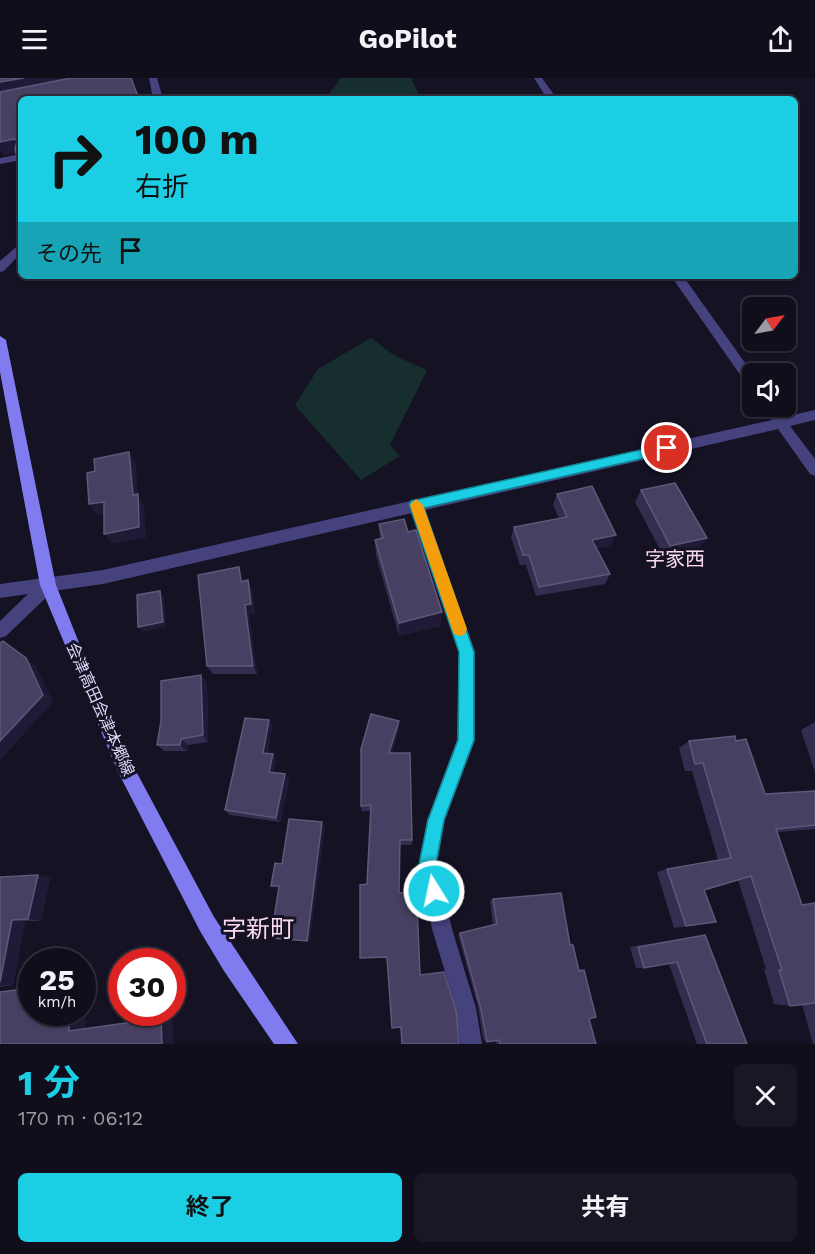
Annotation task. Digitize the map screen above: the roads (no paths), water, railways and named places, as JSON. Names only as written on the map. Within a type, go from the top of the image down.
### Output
[{"type":"main road","name":"会津高田会津本郷線","points":[[0,340],[48,585],[124,765],[173,861],[231,964],[288,1044]]},
{"type":"street","points":[[153,78],[157,96]]},
{"type":"street","points":[[538,78],[550,96]]},
{"type":"street","points":[[0,161],[18,158]]},
{"type":"street","points":[[0,267],[18,250]]},
{"type":"street","points":[[679,279],[742,368]]},
{"type":"street","points":[[0,591],[103,577],[815,415]]},
{"type":"street","points":[[777,417],[815,470]]},
{"type":"street","points":[[416,504],[466,652],[466,740],[436,820],[428,864],[442,928],[466,1008],[471,1044]]},
{"type":"street","points":[[0,631],[48,585]]},
{"type":"district","name":"字家西","points":[[675,559]]},
{"type":"district","name":"字新町","points":[[258,929]]}]
